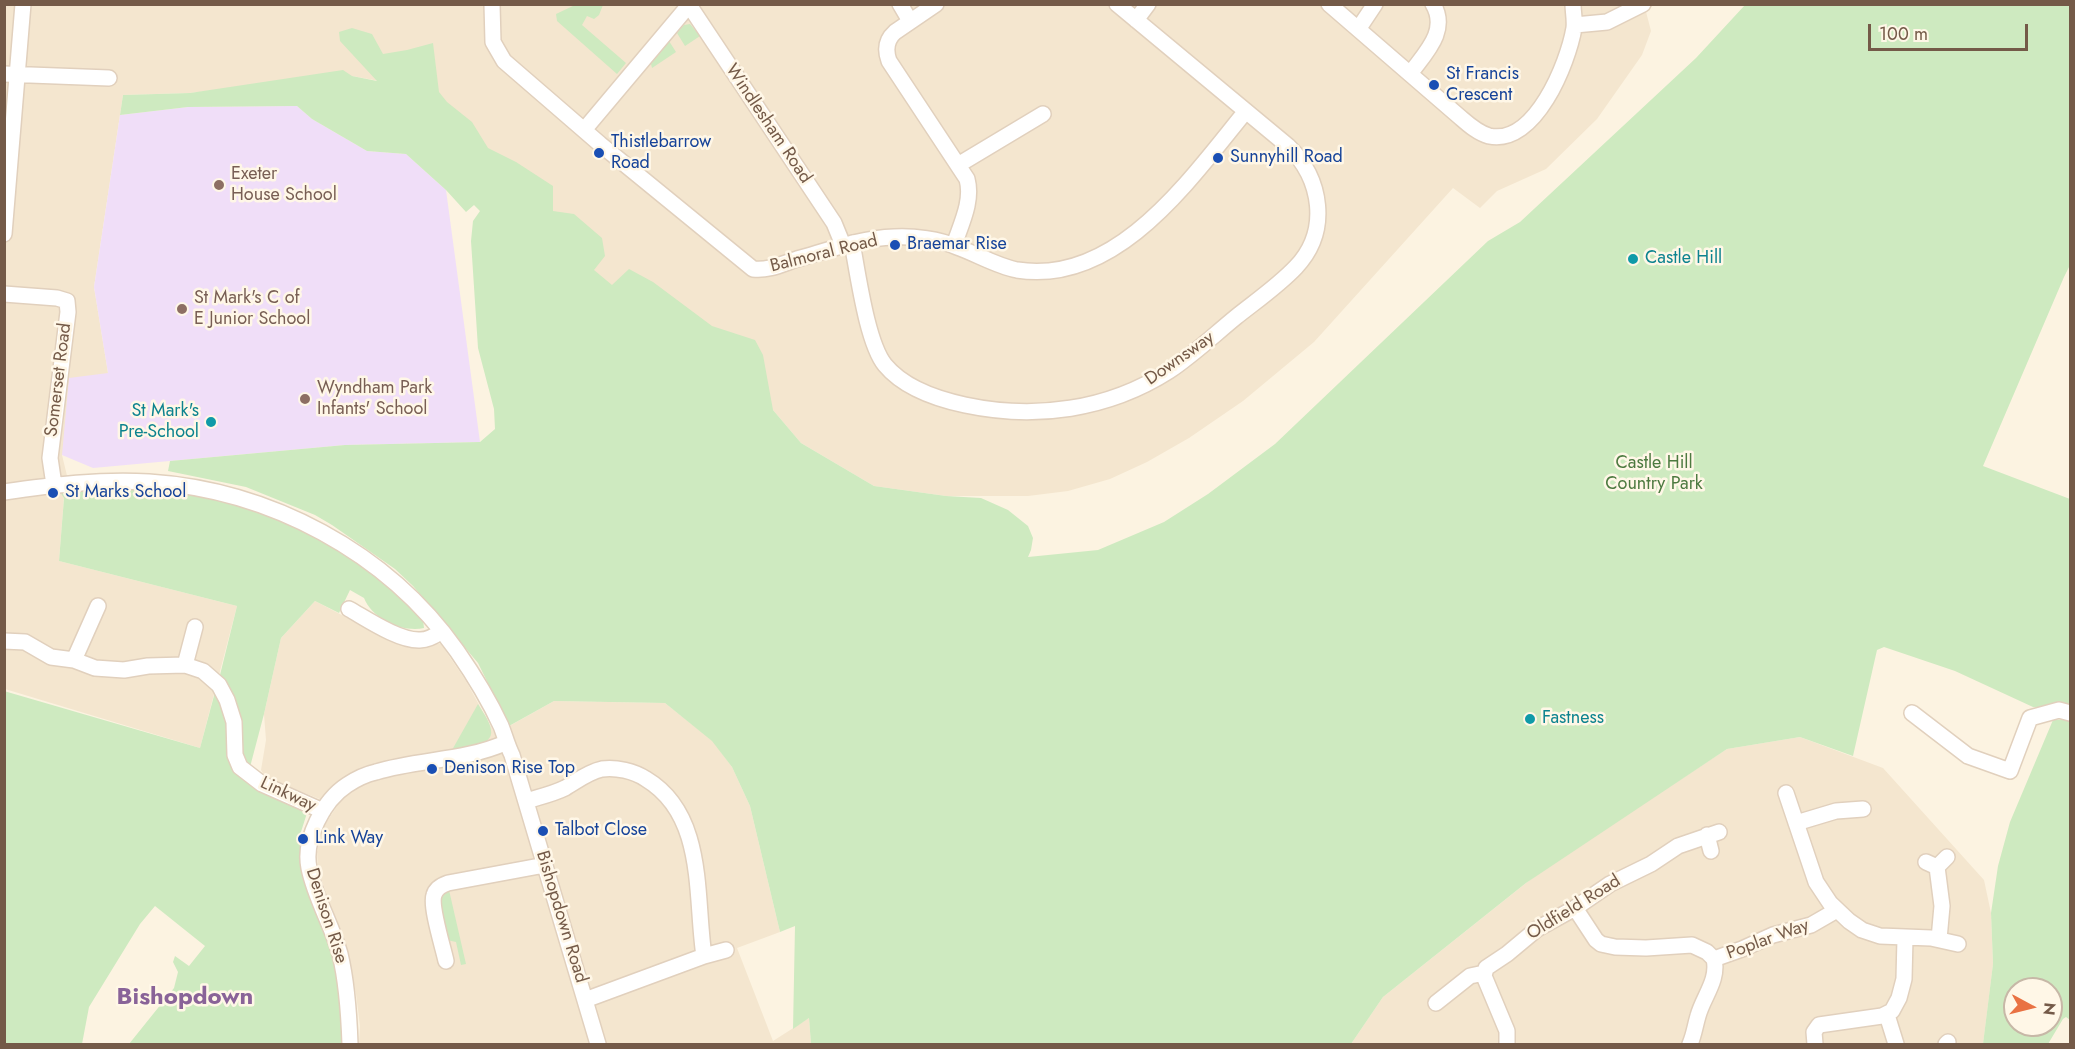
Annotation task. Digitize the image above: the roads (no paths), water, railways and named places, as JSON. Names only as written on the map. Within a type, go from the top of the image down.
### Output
[{"type":"street","points":[[4,234],[10,74],[23,4]]},
{"type":"street","name":"Balmoral Road","points":[[492,4],[493,42],[499,55],[517,73],[749,268],[757,270],[847,244],[880,238],[905,237],[954,245],[1016,270],[1050,271],[1083,263],[1119,244],[1154,216],[1187,182],[1245,111]]},
{"type":"street","points":[[900,4],[910,21]]},
{"type":"street","points":[[936,4],[890,37],[886,53],[967,179],[970,190],[954,245]]},
{"type":"street","points":[[1117,4],[1245,111]]},
{"type":"street","points":[[1136,20],[1148,4]]},
{"type":"street","points":[[1329,4],[1461,118],[1491,136],[1516,132],[1529,122],[1541,107],[1560,72],[1575,25],[1573,4]]},
{"type":"street","points":[[1359,28],[1375,4]]},
{"type":"street","points":[[1410,74],[1428,51],[1438,33],[1438,18],[1433,4]]},
{"type":"street","points":[[1575,25],[1607,22],[1643,4]]},
{"type":"street","points":[[584,130],[689,5]]},
{"type":"street","name":"Windlesham Road","points":[[689,5],[847,244]]},
{"type":"street","points":[[10,74],[109,78]]},
{"type":"street","name":"Downsway","points":[[847,244],[874,345],[886,366],[916,389],[960,404],[1007,413],[1060,411],[1108,399],[1140,387],[1183,360],[1295,268],[1309,247],[1318,217],[1317,195],[1311,177],[1296,154],[1245,111]]},
{"type":"street","points":[[958,165],[1043,114]]},
{"type":"street","name":"Somerset Road","points":[[4,294],[57,298],[67,301],[68,312],[50,458],[54,485]]},
{"type":"street","name":"Bishopdown Road","points":[[4,492],[54,485],[111,481],[168,483],[213,490],[264,506],[309,525],[375,567],[412,599],[442,631],[466,665],[502,728],[598,1044]]},
{"type":"street","points":[[74,660],[98,606]]},
{"type":"street","points":[[349,609],[412,640],[426,639],[442,631]]},
{"type":"street","points":[[185,665],[195,627]]},
{"type":"street","name":"Linkway","points":[[4,641],[25,642],[51,657],[74,660],[95,668],[124,670],[148,666],[185,665],[212,677],[224,692],[231,711],[235,755],[240,767],[262,784],[323,811]]},
{"type":"street","points":[[1912,713],[1968,756],[2010,771],[2030,718],[2059,710],[2070,713]]},
{"type":"street","name":"Denison Rise","points":[[350,1044],[341,958],[309,867],[309,844],[323,811],[348,784],[377,772],[476,753],[506,743]]},
{"type":"street","points":[[526,801],[562,789],[594,771],[609,768],[641,776],[663,792],[679,812],[691,841],[704,956]]},
{"type":"street","points":[[1786,793],[1813,877],[1837,910],[1862,930],[1880,936],[1939,939],[1958,944]]},
{"type":"street","points":[[1796,823],[1836,811],[1863,809]]},
{"type":"street","name":"Oldfield Road","points":[[1436,1003],[1470,976],[1484,973],[1486,968],[1507,954],[1531,932],[1678,846],[1713,833],[1711,851]]},
{"type":"street","points":[[1936,862],[1942,906],[1939,939]]},
{"type":"street","points":[[446,961],[433,897],[441,886],[545,864]]},
{"type":"street","points":[[1575,908],[1601,944],[1646,948],[1692,945],[1707,952],[1714,959]]},
{"type":"street","name":"Poplar Way","points":[[1690,1044],[1700,1008],[1712,981],[1715,968],[1714,959],[1773,935],[1811,925],[1837,910]]},
{"type":"street","points":[[1815,1044],[1814,1032],[1824,1024],[1887,1015],[1896,1004],[1902,988],[1905,938]]},
{"type":"street","points":[[585,1000],[726,950]]},
{"type":"street","points":[[1484,973],[1486,983],[1507,1031],[1507,1044]]},
{"type":"street","points":[[1887,1015],[1896,1044]]},
{"type":"place","name":"St Francis Crescent","points":[[1434,85]]},
{"type":"place","name":"Thistlebarrow Road","points":[[599,153]]},
{"type":"place","name":"Sunnyhill Road","points":[[1218,158]]},
{"type":"place","name":"Exeter House School","points":[[219,185]]},
{"type":"place","name":"Braemar Rise","points":[[895,245]]},
{"type":"place","name":"Castle Hill","points":[[1633,259]]},
{"type":"place","name":"St Mark's C of E Junior School","points":[[182,309]]},
{"type":"place","name":"Wyndham Park Infants' School","points":[[305,399]]},
{"type":"place","name":"St Mark's Pre-School","points":[[211,422]]},
{"type":"place","name":"St Marks School","points":[[53,493]]},
{"type":"place","name":"Fastness","points":[[1530,719]]},
{"type":"place","name":"Denison Rise Top","points":[[432,769]]},
{"type":"place","name":"Talbot Close","points":[[543,831]]},
{"type":"place","name":"Link Way","points":[[303,839]]},
{"type":"district","name":"Bishopdown","points":[[185,998]]},
{"type":"park label","name":"Castle Hill Country Park","points":[[1654,474]]}]
